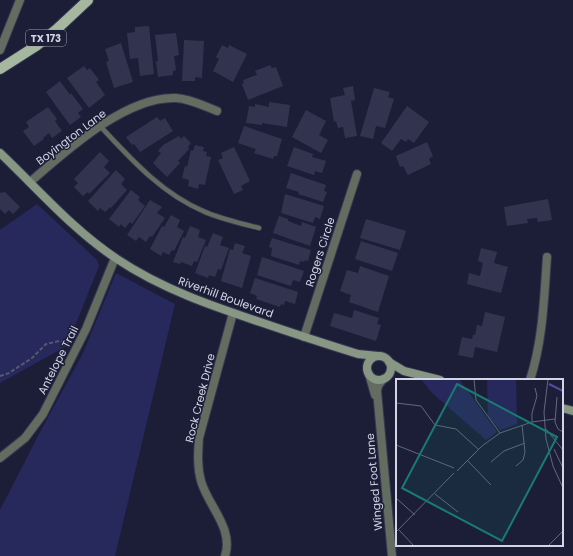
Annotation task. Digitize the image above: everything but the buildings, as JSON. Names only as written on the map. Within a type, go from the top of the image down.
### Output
[{"type":"main road","name":"TX 173","points":[[0,69],[36,46],[88,0]]},
{"type":"street","points":[[0,50],[20,0]]},
{"type":"street","name":"Boyington Lane","points":[[30,182],[54,161],[100,126],[120,113],[163,99],[175,98],[187,100],[217,111]]},
{"type":"street","name":"Riverhill Boulevard","points":[[0,153],[92,240],[139,273],[207,304],[346,350],[368,356],[385,358],[404,371],[420,376]]},
{"type":"street","name":"Rogers Circle","points":[[304,337],[357,174]]},
{"type":"street","points":[[530,379],[535,364],[543,320],[547,257]]},
{"type":"street","name":"Antelope Trail","points":[[0,458],[25,438],[43,414],[86,329],[116,258]]},
{"type":"street","name":"Rock Creek Drive","points":[[225,556],[227,540],[224,527],[201,483],[198,458],[199,438],[233,313]]},
{"type":"street","name":"Riverhill Boulevard","points":[[346,350],[355,357],[375,379],[401,374],[435,379]]},
{"type":"street","points":[[369,372],[369,363],[378,356]]},
{"type":"street","points":[[385,378],[391,372],[390,362]]},
{"type":"street","name":"Winged Foot Lane","points":[[369,372],[378,406]]},
{"type":"street","name":"Winged Foot Lane","points":[[385,378],[378,386],[377,391],[392,556]]},
{"type":"street","points":[[563,408],[573,411]]},
{"type":"lane","points":[[100,126],[138,167],[181,200],[204,212],[258,228]]},
{"type":"path","points":[[0,376],[9,373],[32,358],[46,344],[60,341],[78,345]]},
{"type":"shaded area","points":[[37,204],[97,260],[99,266],[67,346],[0,383],[0,230]]},
{"type":"shaded area","points":[[116,273],[175,304],[115,556],[0,556],[0,510],[83,353]]}]
